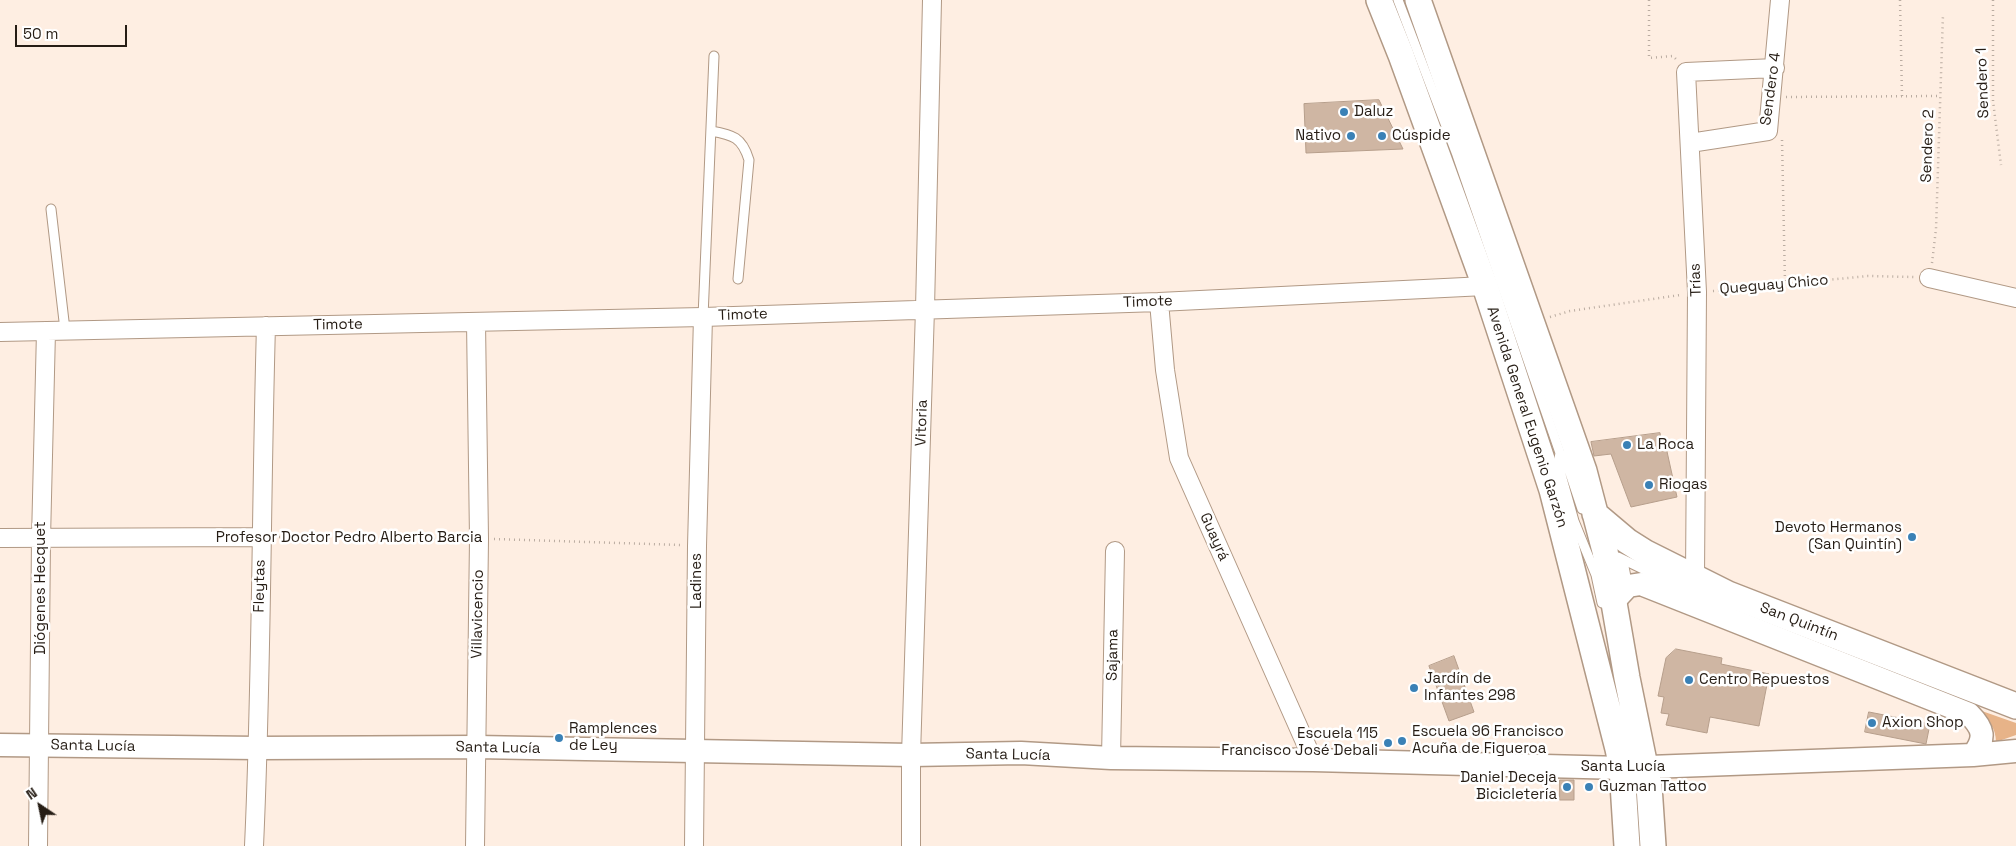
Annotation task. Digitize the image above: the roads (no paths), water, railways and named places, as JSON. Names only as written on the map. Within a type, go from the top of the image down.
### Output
[{"type":"main road","name":"Avenida General Eugenio Garzón","points":[[1379,0],[1485,286],[1561,520],[1634,768],[1651,807],[1653,846]]},
{"type":"main road","name":"Avenida General Eugenio Garzón","points":[[1418,0],[1584,472],[1590,521],[1613,557],[1609,608],[1626,678],[1634,768],[1627,846]]},
{"type":"main road","name":"San Quintín","points":[[1590,521],[1728,594],[2016,706]]},
{"type":"street","name":"Vitoria","points":[[911,846],[911,755],[925,309],[932,0]]},
{"type":"street","name":"Sendero 4","points":[[1690,143],[1768,131],[1780,0]]},
{"type":"street","name":"Trías","points":[[1695,577],[1697,292],[1686,72],[1775,68]]},
{"type":"street","points":[[1929,278],[2016,298]]},
{"type":"street","name":"Timote","points":[[0,332],[703,317],[1159,302],[1485,286]]},
{"type":"street","name":"Guayrá","points":[[1159,302],[1165,370],[1179,458],[1312,760]]},
{"type":"street","name":"Ladines","points":[[694,846],[697,546],[703,317]]},
{"type":"street","name":"Villavicencio","points":[[475,846],[479,539],[476,322]]},
{"type":"street","name":"Fleytas","points":[[254,846],[258,748],[260,537],[266,326]]},
{"type":"street","name":"Diógenes Hecquet","points":[[38,846],[41,539],[46,331]]},
{"type":"street","name":"Profesor Doctor Pedro Alberto Barcia","points":[[0,538],[260,537]]},
{"type":"street","name":"Sajama","points":[[1111,758],[1115,551]]},
{"type":"street","name":"San Quintín","points":[[1609,608],[1628,586],[1641,584],[1969,714],[1977,722],[1982,738],[1980,746],[1973,755]]},
{"type":"street","name":"Santa Lucía","points":[[0,745],[258,748],[477,747],[911,755],[1020,753],[1111,758],[1312,760],[1634,768],[1973,755],[2016,750]]},
{"type":"lane","name":"Avenida General Eugenio Garzón","points":[[1398,0],[1457,155],[1560,453],[1566,461],[1590,521]]},
{"type":"lane","points":[[703,317],[714,56]]},
{"type":"lane","points":[[711,131],[728,134],[738,139],[745,148],[749,160],[738,279]]},
{"type":"lane","points":[[51,209],[65,330]]},
{"type":"lane","name":"Avenida General Eugenio Garzón","points":[[1560,453],[1558,464],[1574,521],[1609,608]]},
{"type":"lane","points":[[1613,557],[1733,608]]},
{"type":"place","name":"Daluz","points":[[1344,112]]},
{"type":"place","name":"Nativo","points":[[1351,136]]},
{"type":"place","name":"Cúspide","points":[[1382,136]]},
{"type":"place","name":"La Roca","points":[[1627,445]]},
{"type":"place","name":"Riogas","points":[[1649,485]]},
{"type":"place","name":"Devoto Hermanos (San Quintín)","points":[[1912,537]]},
{"type":"place","name":"Centro Repuestos","points":[[1689,680]]},
{"type":"place","name":"Jardín de Infantes 298","points":[[1414,688]]},
{"type":"place","name":"Axion Shop","points":[[1872,723]]},
{"type":"place","name":"Ramplences de Ley","points":[[559,738]]},
{"type":"place","name":"Escuela 96 Francisco Acuña de Figueroa","points":[[1402,741]]},
{"type":"place","name":"Escuela 115 Francisco José Debali","points":[[1388,743]]},
{"type":"place","name":"Daniel Deceja Bicicletería","points":[[1567,787]]},
{"type":"place","name":"Guzman Tattoo","points":[[1589,787]]}]
